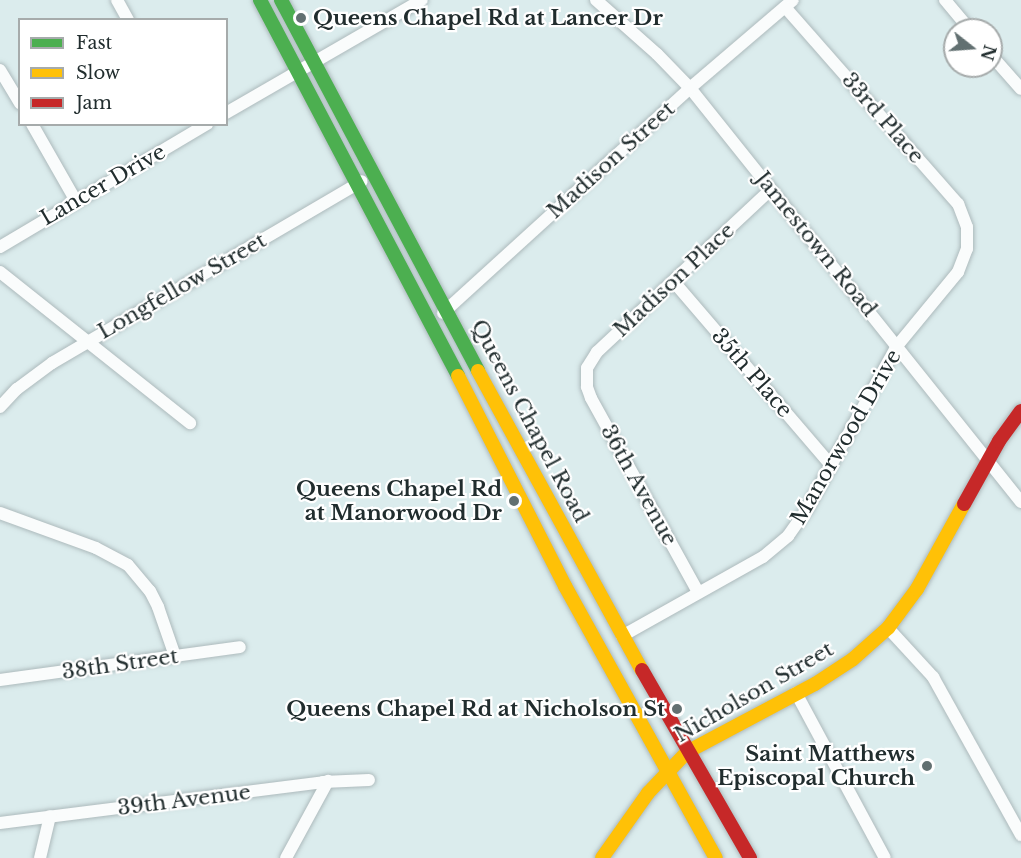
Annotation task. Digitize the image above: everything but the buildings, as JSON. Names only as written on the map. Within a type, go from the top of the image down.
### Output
[{"type":"main road","name":"Queens Chapel Road","points":[[260,0],[432,324],[565,586],[716,858]]},
{"type":"main road","name":"Queens Chapel Road","points":[[281,0],[372,175],[622,636],[750,858]]},
{"type":"main road","name":"Nicholson Street","points":[[602,858],[648,793],[687,752],[796,693],[853,659],[888,628],[929,569],[989,460],[1021,411]]},
{"type":"street","points":[[117,0],[127,18]]},
{"type":"street","points":[[228,112],[408,4],[422,0]]},
{"type":"street","points":[[601,4],[617,0]]},
{"type":"street","points":[[945,0],[960,18]]},
{"type":"street","name":"Madison Street","points":[[432,324],[690,88],[789,3]]},
{"type":"street","name":"33rd Place","points":[[789,3],[958,204],[969,237]]},
{"type":"street","name":"Jamestown Road","points":[[601,4],[690,88],[1021,502]]},
{"type":"street","points":[[1003,69],[1021,89]]},
{"type":"street","points":[[0,70],[18,101]]},
{"type":"street","points":[[33,126],[76,201]]},
{"type":"street","name":"Lancer Drive","points":[[0,247],[192,128]]},
{"type":"street","name":"Longfellow Street","points":[[0,407],[30,378],[87,342],[372,175]]},
{"type":"street","name":"Madison Place","points":[[586,375],[597,352],[771,189]]},
{"type":"street","name":"Manorwood Drive","points":[[622,636],[763,557],[788,536],[808,507],[897,346],[958,272],[969,237]]},
{"type":"street","points":[[0,272],[190,423]]},
{"type":"street","name":"35th Place","points":[[674,282],[830,464]]},
{"type":"street","name":"36th Avenue","points":[[586,375],[591,398],[698,592]]},
{"type":"street","points":[[0,513],[96,548],[128,565],[150,591],[175,656]]},
{"type":"street","points":[[888,628],[933,677],[1021,835]]},
{"type":"street","name":"38th Street","points":[[0,680],[240,647]]},
{"type":"street","points":[[796,693],[885,858]]},
{"type":"street","name":"39th Avenue","points":[[0,823],[328,782],[369,780]]},
{"type":"street","points":[[286,858],[328,782]]},
{"type":"street","points":[[40,858],[50,816]]},
{"type":"traffic: fast","points":[[260,0],[458,376]]},
{"type":"traffic: fast","points":[[281,0],[478,371]]},
{"type":"traffic: slow","points":[[478,371],[642,670]]},
{"type":"traffic: slow","points":[[458,376],[565,586],[716,858]]},
{"type":"traffic: slow","points":[[602,858],[648,793],[687,752],[815,684],[853,659],[888,628],[917,589],[964,504]]},
{"type":"traffic: jam","points":[[964,504],[999,441],[1021,411]]},
{"type":"traffic: jam","points":[[642,670],[750,858]]},
{"type":"place","name":"Queens Chapel Rd at Lancer Dr","points":[[301,18]]},
{"type":"place","name":"Queens Chapel Rd at Manorwood Dr","points":[[514,501]]},
{"type":"place","name":"Queens Chapel Rd at Nicholson St","points":[[677,709]]},
{"type":"place","name":"Saint Matthews Episcopal Church","points":[[927,766]]}]
